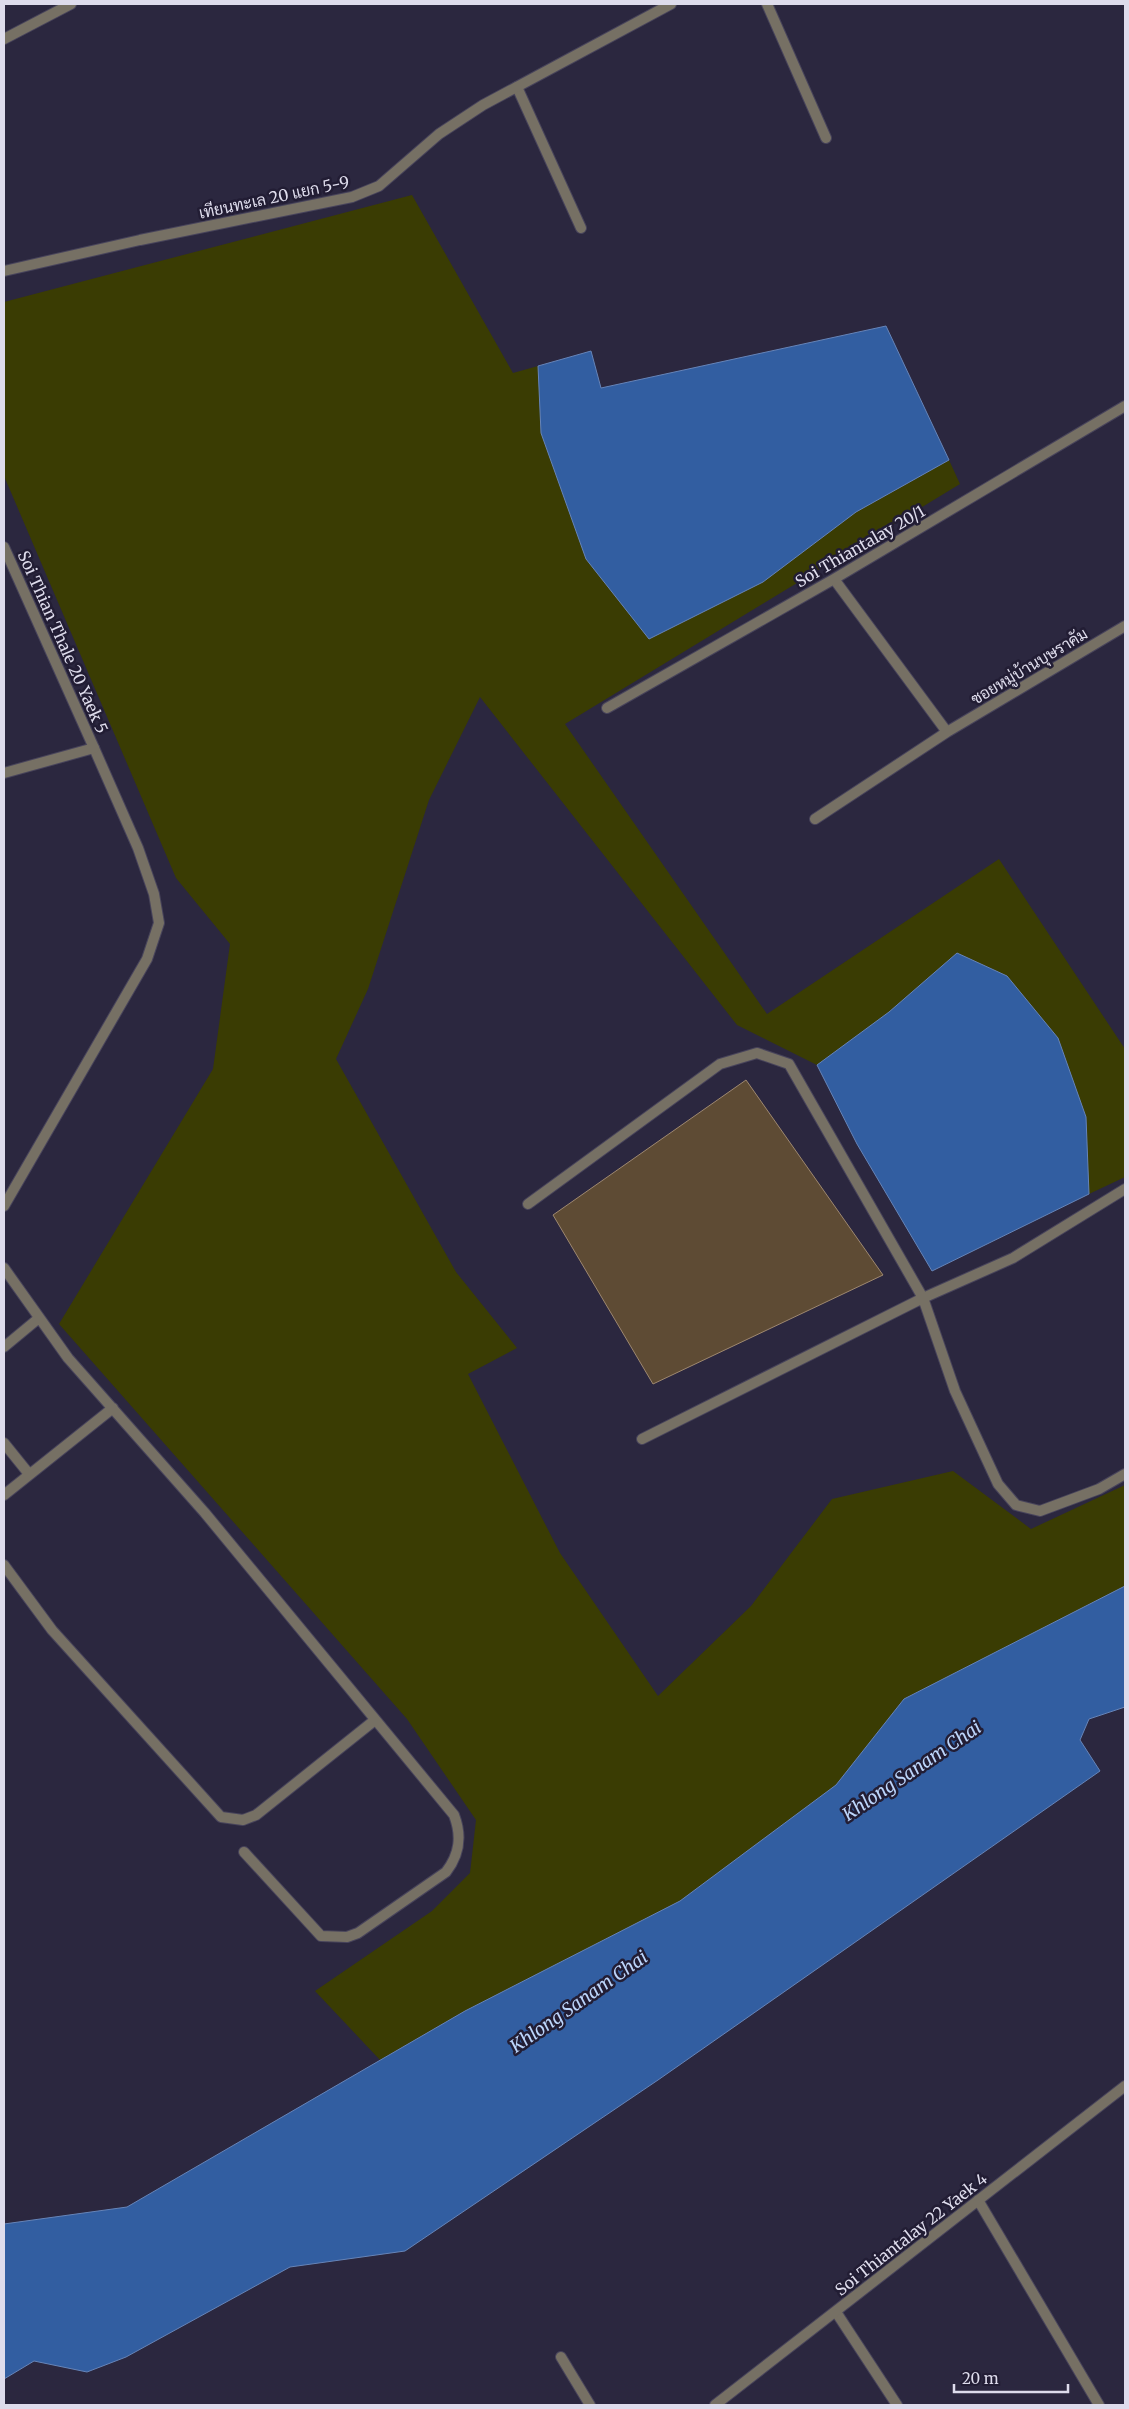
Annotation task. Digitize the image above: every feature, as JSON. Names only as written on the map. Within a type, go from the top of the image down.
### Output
[{"type":"street","points":[[4,39],[71,4]]},
{"type":"street","name":"เทียนทะเล 20 แยก 5-9","points":[[4,271],[140,240],[352,197],[379,186],[439,134],[483,105],[517,87],[650,8],[671,4]]},
{"type":"street","points":[[767,4],[826,138]]},
{"type":"street","points":[[517,87],[581,228]]},
{"type":"street","name":"Soi Thiantalay 20/1","points":[[607,708],[834,579],[1125,406]]},
{"type":"street","name":"Soi Thian Thale 20 Yaek 5","points":[[4,547],[138,848],[154,894],[159,923],[147,959],[4,1206]]},
{"type":"street","points":[[834,579],[947,732]]},
{"type":"street","name":"ซอยหมู่บ้านบุษราคัม","points":[[815,819],[947,732],[1125,626]]},
{"type":"street","points":[[4,773],[94,748]]},
{"type":"street","points":[[528,1204],[720,1064],[756,1053],[789,1064],[923,1298],[955,1391],[998,1484],[1016,1505],[1040,1512],[1099,1489],[1125,1474]]},
{"type":"street","points":[[642,1439],[923,1298],[1013,1258],[1125,1189]]},
{"type":"street","points":[[4,1268],[68,1358],[267,1586],[454,1815],[459,1830],[459,1845],[455,1861],[446,1872],[358,1933],[336,1938],[322,1936],[244,1852]]},
{"type":"street","points":[[4,1347],[39,1318]]},
{"type":"street","points":[[4,1495],[112,1408]]},
{"type":"street","points":[[4,1443],[29,1474]]},
{"type":"street","points":[[4,1565],[52,1630],[221,1817],[243,1820],[256,1815],[375,1720]]},
{"type":"street","name":"Soi Thiantalay 22 Yaek 4","points":[[715,2405],[1125,2086]]},
{"type":"street","points":[[978,2200],[1099,2405]]},
{"type":"street","points":[[836,2312],[897,2405]]},
{"type":"street","points":[[561,2357],[590,2405]]},
{"type":"shaded area","points":[[412,195],[513,373],[538,366],[541,433],[856,512],[949,460],[960,484],[565,724],[767,1014],[999,859],[1125,1049],[1125,1177],[1089,1194],[1086,1117],[1058,1039],[1007,976],[957,953],[890,1012],[817,1065],[737,1025],[480,697],[429,800],[368,989],[336,1059],[456,1272],[517,1348],[468,1374],[560,1553],[658,1696],[751,1606],[832,1499],[953,1471],[1031,1529],[1125,1485],[1125,1586],[904,1699],[836,1785],[680,1901],[465,2011],[380,2060],[315,1991],[432,1911],[470,1873],[476,1820],[407,1719],[59,1324],[213,1069],[230,944],[176,878],[4,476],[4,302]]},
{"type":"water","points":[[886,326],[949,460],[856,512],[763,582],[649,639],[586,559],[541,433],[538,366],[591,351],[601,388]]},
{"type":"water","points":[[957,953],[1007,976],[1058,1038],[1086,1117],[1089,1194],[932,1271],[857,1144],[817,1065],[889,1012]]},
{"type":"water","name":"Khlong Sanam Chai","points":[[1125,1586],[1125,1707],[1089,1719],[1080,1740],[1100,1771],[658,2080],[405,2251],[290,2267],[126,2357],[87,2372],[34,2361],[4,2379],[4,2224],[127,2207],[465,2011],[680,1901],[836,1785],[904,1699]]},
{"type":"building","points":[[746,1080],[883,1275],[653,1384],[553,1215]]}]
